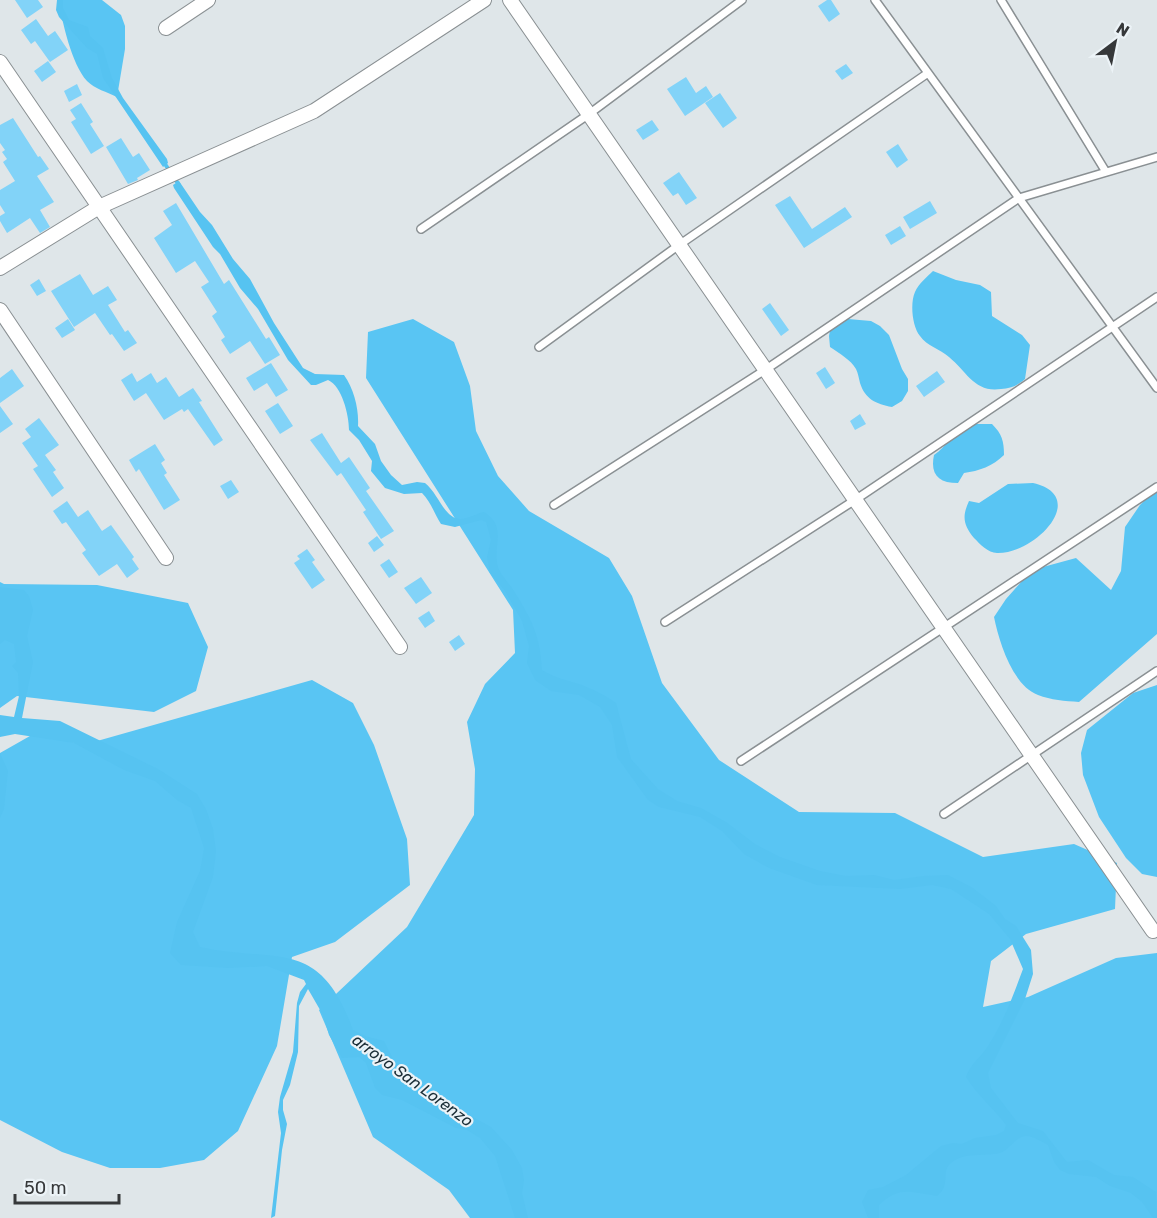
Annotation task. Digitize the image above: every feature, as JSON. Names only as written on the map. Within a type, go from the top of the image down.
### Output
[{"type":"street","points":[[166,28],[208,0]]},
{"type":"street","points":[[0,268],[99,207],[314,111],[484,0]]},
{"type":"street","points":[[510,0],[1031,756],[1155,930]]},
{"type":"street","points":[[0,62],[400,647]]},
{"type":"street","points":[[0,309],[166,558]]},
{"type":"lane","points":[[421,229],[589,114],[742,0]]},
{"type":"lane","points":[[875,0],[1157,388]]},
{"type":"lane","points":[[1001,0],[1106,172]]},
{"type":"lane","points":[[539,348],[679,245],[928,73]]},
{"type":"lane","points":[[554,505],[765,370],[1020,198],[1157,157]]},
{"type":"lane","points":[[665,622],[855,500],[1157,297]]},
{"type":"lane","points":[[741,760],[1157,487]]},
{"type":"lane","points":[[945,814],[1157,671]]},
{"type":"shaded area","points":[[58,0],[102,0],[121,15],[125,26],[125,49],[117,97],[94,86],[81,73],[68,42]]},
{"type":"shaded area","points":[[933,271],[956,280],[980,285],[991,292],[992,316],[1022,335],[1030,345],[1025,379],[1008,388],[984,388],[917,332],[913,314],[913,297],[923,280]]},
{"type":"shaded area","points":[[413,319],[454,342],[470,386],[476,431],[498,476],[529,511],[609,558],[632,596],[662,683],[719,760],[799,812],[895,813],[983,857],[1074,844],[1117,863],[1115,909],[1026,934],[991,961],[983,1007],[1028,997],[1116,958],[1157,953],[1157,1218],[470,1218],[449,1190],[373,1137],[319,1010],[407,927],[474,815],[475,769],[467,722],[485,684],[515,653],[513,610],[366,378],[368,332]]},
{"type":"shaded area","points":[[848,319],[871,321],[889,335],[908,379],[908,391],[902,401],[892,407],[868,397],[862,389],[854,366],[830,347],[831,325]]},
{"type":"shaded area","points":[[967,424],[992,424],[1002,438],[1004,455],[986,467],[964,473],[958,483],[951,483],[937,476],[933,467],[934,455]]},
{"type":"shaded area","points":[[1033,483],[1049,490],[1057,500],[1057,511],[1051,523],[1041,535],[1012,551],[997,553],[984,548],[966,525],[965,511],[969,501],[979,503],[1008,484]]},
{"type":"shaded area","points":[[1157,488],[1157,634],[1079,702],[1048,698],[1029,690],[1008,661],[994,617],[1006,599],[1032,570],[1076,558],[1111,590],[1121,571],[1125,527],[1140,505]]},
{"type":"shaded area","points":[[0,582],[4,584],[97,585],[188,603],[208,647],[196,691],[154,712],[17,696],[0,708]]},
{"type":"shaded area","points":[[312,680],[353,703],[374,745],[407,839],[410,885],[335,942],[292,957],[277,1046],[238,1131],[204,1160],[160,1168],[110,1168],[62,1152],[0,1120],[0,753],[37,732],[83,745]]},
{"type":"shaded area","points":[[1157,685],[1157,877],[1142,874],[1126,858],[1099,817],[1083,775],[1081,753],[1087,730],[1133,693]]},
{"type":"water","points":[[57,0],[63,0],[63,8],[69,20],[88,27],[90,36],[103,48],[112,78],[123,98],[167,159],[168,163],[163,167],[103,78],[97,54],[87,48],[59,17],[56,10]]},
{"type":"water","points":[[179,181],[200,212],[212,225],[233,259],[250,279],[274,323],[303,368],[315,374],[344,375],[355,399],[358,426],[375,444],[381,461],[391,475],[402,485],[425,483],[446,511],[455,518],[464,519],[484,512],[491,518],[498,537],[498,567],[534,628],[542,670],[591,689],[616,703],[631,759],[658,789],[677,801],[701,808],[726,822],[755,844],[780,857],[820,871],[846,876],[874,875],[894,880],[948,875],[973,888],[996,906],[1005,919],[1016,926],[1031,950],[1033,974],[1025,999],[988,1073],[991,1088],[1018,1123],[1043,1131],[1067,1162],[1088,1160],[1114,1175],[1133,1177],[1156,1192],[1157,1218],[1153,1218],[1142,1202],[1131,1193],[1110,1186],[1096,1177],[1069,1174],[1060,1170],[1054,1162],[1048,1145],[1027,1136],[1019,1138],[1000,1153],[967,1156],[955,1160],[947,1167],[944,1188],[937,1196],[913,1192],[893,1195],[879,1205],[879,1218],[868,1218],[862,1202],[868,1190],[883,1187],[906,1175],[941,1146],[953,1143],[962,1144],[975,1138],[996,1135],[1004,1131],[1006,1125],[966,1077],[998,1028],[1023,969],[1010,939],[989,914],[951,889],[932,885],[900,889],[817,885],[769,868],[744,854],[722,831],[700,817],[659,807],[648,800],[617,757],[612,725],[600,707],[579,695],[551,691],[535,680],[527,663],[529,646],[522,621],[505,591],[490,573],[487,557],[491,540],[486,522],[481,520],[455,527],[441,524],[422,493],[404,494],[385,488],[371,471],[372,461],[359,440],[349,430],[346,409],[337,388],[328,380],[311,385],[288,360],[258,309],[240,288],[220,254],[174,188],[173,185]]},
{"type":"water","name":"arroyo San Lorenzo","points":[[0,587],[24,590],[29,596],[33,610],[27,636],[33,662],[22,718],[60,721],[158,769],[197,794],[206,809],[213,829],[216,851],[213,877],[193,932],[200,947],[293,960],[310,967],[326,980],[340,1000],[353,1030],[384,1041],[395,1063],[446,1102],[491,1127],[512,1150],[522,1168],[524,1180],[522,1193],[528,1218],[515,1218],[495,1156],[480,1138],[402,1100],[382,1095],[375,1088],[366,1063],[359,1057],[342,1058],[329,1035],[323,1015],[308,989],[299,1006],[298,1052],[290,1085],[283,1100],[287,1124],[275,1216],[271,1218],[281,1133],[278,1112],[280,1097],[293,1052],[297,1003],[300,992],[306,984],[304,980],[267,966],[228,968],[181,965],[170,953],[177,922],[200,871],[204,848],[191,808],[177,800],[155,781],[124,770],[74,743],[15,734],[0,737],[0,715],[14,717],[19,696],[18,673],[12,666],[16,662],[14,644],[5,640],[0,644]]},
{"type":"water","points":[[0,753],[8,771],[4,809],[0,818]]},
{"type":"building","points":[[15,0],[38,0],[43,7],[27,18]]},
{"type":"building","points":[[831,0],[840,14],[829,22],[818,6]]},
{"type":"building","points":[[36,19],[48,36],[55,31],[68,50],[50,62],[35,41],[31,44],[21,30]]},
{"type":"building","points":[[48,61],[56,72],[42,82],[34,71]]},
{"type":"building","points":[[846,64],[853,73],[842,80],[835,71]]},
{"type":"building","points":[[686,77],[696,93],[706,86],[713,97],[685,116],[667,89]]},
{"type":"building","points":[[77,84],[82,95],[69,102],[64,91]]},
{"type":"building","points":[[720,93],[737,118],[723,128],[705,103]]},
{"type":"building","points":[[81,103],[93,122],[90,124],[104,146],[91,154],[71,122],[76,119],[70,110]]},
{"type":"building","points":[[13,118],[38,157],[40,156],[49,169],[37,176],[54,202],[40,210],[50,227],[40,233],[30,218],[7,233],[0,221],[0,216],[5,213],[0,205],[0,190],[15,181],[3,162],[7,159],[0,143],[0,125]]},
{"type":"building","points":[[652,120],[659,130],[643,140],[636,130]]},
{"type":"building","points":[[121,138],[133,157],[139,153],[150,170],[137,178],[138,180],[128,184],[106,147]]},
{"type":"building","points":[[898,144],[908,160],[897,168],[886,152]]},
{"type":"building","points":[[679,172],[697,198],[686,205],[678,193],[673,196],[663,183]]},
{"type":"building","points":[[790,196],[812,229],[845,207],[852,217],[804,248],[775,205]]},
{"type":"building","points":[[930,201],[937,213],[910,229],[903,217]]},
{"type":"building","points":[[176,203],[224,284],[229,280],[266,339],[269,337],[280,355],[265,364],[250,341],[230,354],[221,340],[225,337],[212,316],[217,312],[201,287],[209,282],[195,261],[176,273],[154,238],[172,225],[163,211]]},
{"type":"building","points":[[900,226],[906,236],[891,245],[885,235]]},
{"type":"building","points":[[80,274],[93,295],[108,286],[117,300],[108,305],[125,332],[128,330],[137,343],[124,351],[95,313],[74,327],[51,291]]},
{"type":"building","points":[[39,279],[46,291],[37,296],[30,285]]},
{"type":"building","points":[[770,303],[789,330],[781,336],[762,309]]},
{"type":"building","points":[[68,319],[75,330],[62,338],[55,328]]},
{"type":"building","points":[[271,363],[288,390],[276,397],[267,383],[254,391],[246,378]]},
{"type":"building","points":[[825,367],[835,383],[826,389],[816,373]]},
{"type":"building","points":[[12,369],[24,386],[0,403],[0,378]]},
{"type":"building","points":[[937,371],[945,382],[924,397],[916,386]]},
{"type":"building","points":[[132,373],[137,382],[151,373],[157,383],[166,377],[179,397],[193,388],[223,440],[214,446],[188,409],[184,412],[182,409],[164,420],[146,393],[134,401],[121,380]]},
{"type":"building","points":[[278,403],[293,426],[280,434],[265,411]]},
{"type":"building","points":[[0,406],[13,424],[0,433]]},
{"type":"building","points":[[860,414],[866,424],[855,430],[850,421]]},
{"type":"building","points":[[39,418],[59,445],[45,455],[56,470],[53,472],[64,488],[52,497],[33,469],[38,466],[22,443],[31,437],[25,429]]},
{"type":"building","points":[[322,433],[341,463],[349,457],[370,488],[366,491],[394,531],[381,539],[363,512],[366,510],[341,473],[337,476],[310,440]]},
{"type":"building","points":[[155,444],[165,460],[161,463],[167,473],[164,475],[180,500],[164,510],[139,469],[136,472],[129,460]]},
{"type":"building","points":[[231,480],[239,492],[228,499],[220,486]]},
{"type":"building","points":[[67,501],[78,517],[88,510],[102,531],[111,525],[134,557],[132,559],[139,569],[127,578],[117,564],[99,576],[82,553],[86,550],[66,522],[62,524],[53,511]]},
{"type":"building","points":[[377,536],[384,545],[374,552],[368,543]]},
{"type":"building","points":[[307,549],[315,560],[312,562],[325,580],[312,589],[294,563],[300,559],[297,556]]},
{"type":"building","points":[[389,559],[398,572],[389,578],[380,565]]},
{"type":"building","points":[[421,577],[432,593],[416,604],[404,588]]},
{"type":"building","points":[[429,611],[435,621],[425,628],[418,618]]},
{"type":"building","points":[[459,635],[465,644],[455,651],[449,642]]},
{"type":"waterway","points":[[163,161],[179,185]]}]
